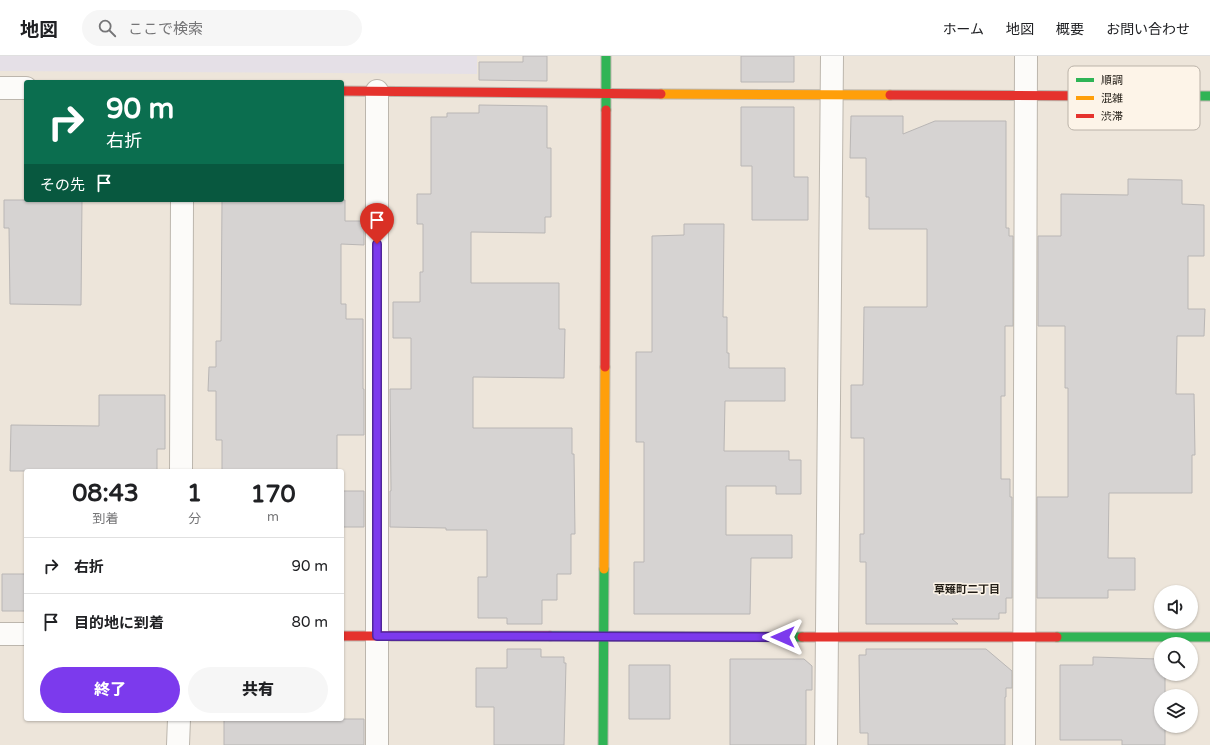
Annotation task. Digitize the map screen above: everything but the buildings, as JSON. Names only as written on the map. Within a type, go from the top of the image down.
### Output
[{"type":"street","points":[[603,745],[606,56]]},
{"type":"street","points":[[826,745],[832,56]]},
{"type":"street","points":[[1024,745],[1026,56]]},
{"type":"street","points":[[0,88],[24,88]]},
{"type":"street","points":[[344,91],[1068,96]]},
{"type":"street","points":[[377,91],[377,745]]},
{"type":"street","points":[[181,469],[182,202]]},
{"type":"street","points":[[0,634],[24,634]]},
{"type":"street","points":[[344,636],[1210,637]]},
{"type":"street","points":[[178,721],[178,745]]},
{"type":"shaded area","points":[[0,56],[477,56],[477,74],[0,71]]},
{"type":"traffic: fast","points":[[606,56],[606,110]]},
{"type":"traffic: fast","points":[[1200,96],[1210,96]]},
{"type":"traffic: fast","points":[[603,745],[604,569]]},
{"type":"traffic: fast","points":[[550,636],[802,637]]},
{"type":"traffic: fast","points":[[1057,637],[1210,637]]},
{"type":"traffic: slow","points":[[661,94],[890,95]]},
{"type":"traffic: slow","points":[[604,569],[605,367]]},
{"type":"traffic: jam","points":[[344,91],[661,94]]},
{"type":"traffic: jam","points":[[890,95],[1068,96]]},
{"type":"traffic: jam","points":[[605,367],[606,110]]},
{"type":"traffic: jam","points":[[344,636],[550,636]]},
{"type":"traffic: jam","points":[[802,637],[1057,637]]},
{"type":"district","name":"草薙町二丁目","points":[[967,589]]},
{"type":"route","points":[[377,244],[377,636],[783,637]]}]
